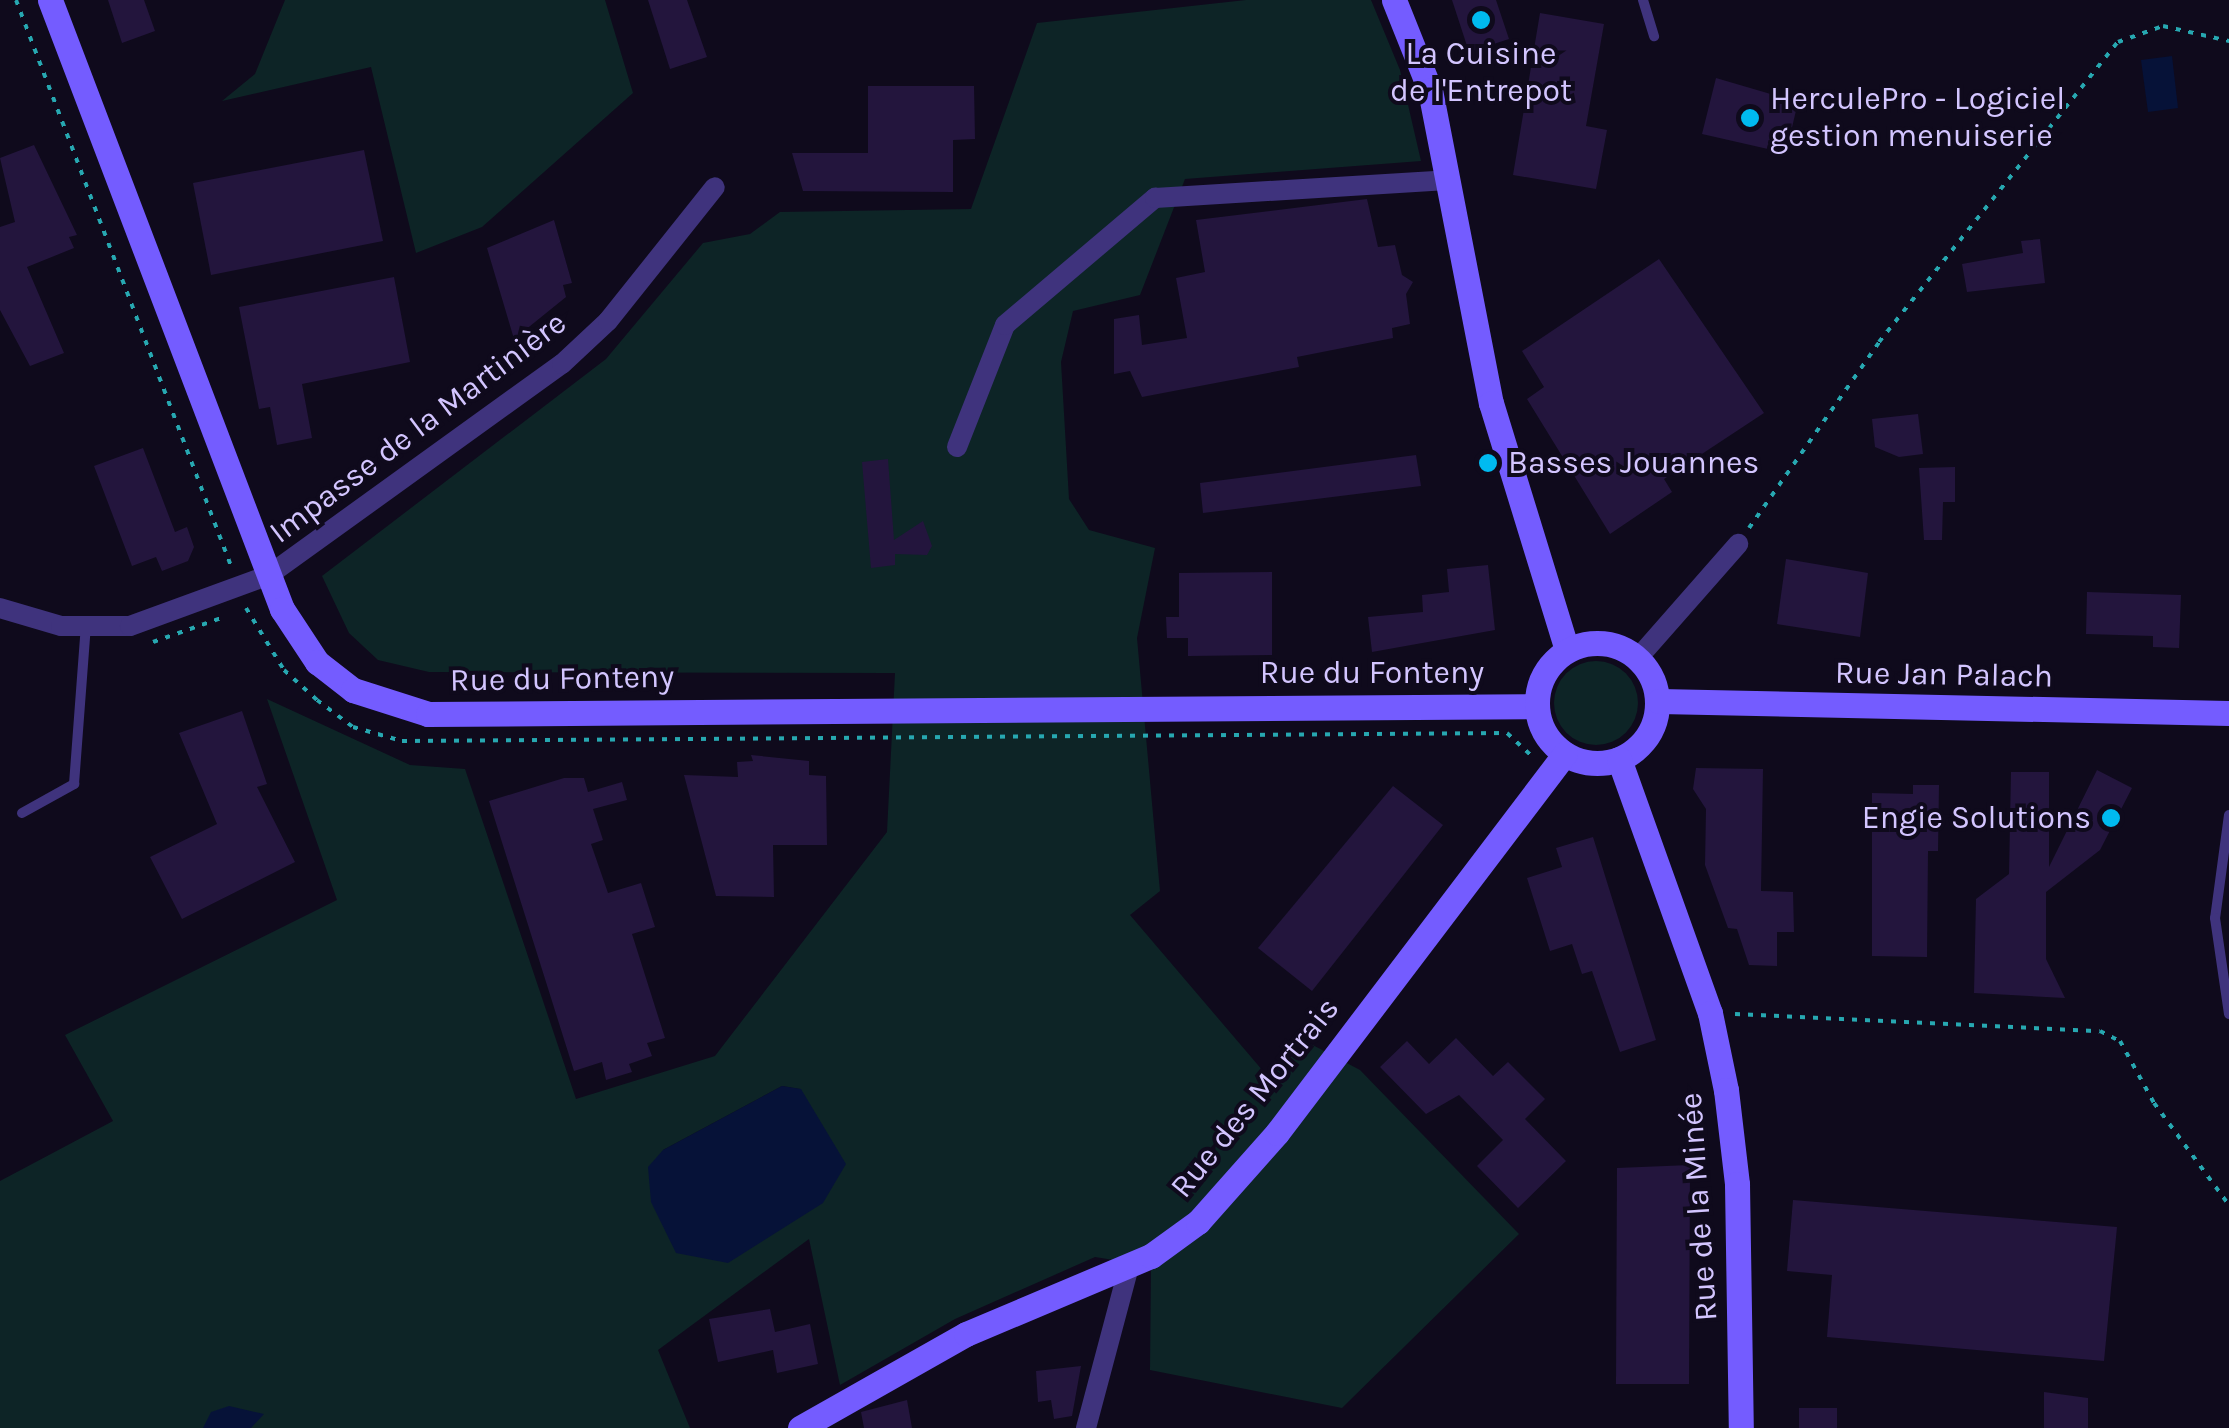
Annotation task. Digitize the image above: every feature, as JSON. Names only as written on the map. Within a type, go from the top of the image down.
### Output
[{"type":"street","name":"Rue du Fonteny","points":[[50,0],[269,575],[318,662],[353,690],[428,714],[1536,706]]},
{"type":"street","points":[[1394,0],[1430,90],[1491,403],[1567,650]]},
{"type":"street","points":[[957,447],[1005,324],[1156,198],[1447,180]]},
{"type":"street","name":"Impasse de la Martinière","points":[[0,608],[86,626],[130,626],[269,575],[562,364],[608,321],[715,187]]},
{"type":"street","points":[[1638,658],[1738,544]]},
{"type":"street","points":[[1596,642],[1638,658],[1659,701],[1646,738],[1620,759],[1601,764],[1565,754],[1545,734],[1536,706],[1544,674],[1567,650],[1596,642]]},
{"type":"street","name":"Rue Jan Palach","points":[[1659,701],[2229,713]]},
{"type":"street","name":"Rue des Mortrais","points":[[800,1428],[966,1334],[1070,1284],[1129,1266],[1198,1222],[1277,1134],[1565,754]]},
{"type":"street","name":"Rue de la Minée","points":[[1620,759],[1710,1013],[1737,1184],[1741,1428]]},
{"type":"street","points":[[1086,1428],[1129,1266]]},
{"type":"lane","points":[[1643,0],[1654,36]]},
{"type":"lane","points":[[22,813],[74,784],[86,626]]},
{"type":"lane","points":[[2229,815],[2214,918],[2229,1014]]},
{"type":"path","points":[[16,0],[239,587],[284,670],[353,727],[402,740],[1507,733],[1538,762]]},
{"type":"path","points":[[1738,544],[1878,342],[2118,42],[2163,26],[2229,41]]},
{"type":"path","points":[[1710,1013],[2100,1032],[2120,1041],[2154,1103],[2229,1205]]},
{"type":"green space","points":[[285,0],[605,0],[633,93],[482,227],[416,253],[371,67],[222,101],[255,74]]},
{"type":"green space","points":[[1246,0],[1371,0],[1400,70],[1421,161],[1185,179],[1140,295],[1073,311],[1061,362],[1069,499],[1089,530],[1155,548],[1137,638],[1160,891],[1130,915],[1269,1078],[1307,1042],[1360,1070],[1519,1234],[1342,1408],[1150,1370],[1151,1266],[1095,1257],[955,1319],[840,1385],[809,1239],[658,1350],[690,1428],[0,1428],[0,1181],[113,1121],[65,1035],[337,900],[267,699],[410,765],[465,769],[576,1099],[715,1056],[887,832],[895,673],[429,672],[378,660],[349,633],[322,576],[606,359],[703,243],[750,234],[780,212],[971,209],[1037,23]],"holes":[[[782,1086],[800,1089],[823,1202],[777,1229],[663,1150]]]},
{"type":"green space","points":[[1588,661],[1604,661],[1620,668],[1631,679],[1638,703],[1635,719],[1626,733],[1604,745],[1588,745],[1572,738],[1561,727],[1554,711],[1554,695],[1561,679],[1572,668]]},
{"type":"water","points":[[2172,56],[2178,108],[2148,112],[2141,60]]},
{"type":"water","points":[[782,1086],[801,1089],[846,1164],[823,1203],[728,1263],[676,1253],[651,1202],[648,1167],[663,1150]]},
{"type":"water","points":[[229,1406],[264,1414],[251,1428],[203,1428],[211,1412]]},
{"type":"building","points":[[108,0],[144,0],[155,31],[122,43]]},
{"type":"building","points":[[648,0],[687,0],[707,57],[670,69]]},
{"type":"building","name":"La Cuisine de l'Entrepot","points":[[1452,0],[1496,0],[1509,39],[1469,52]]},
{"type":"building","points":[[1540,13],[1604,24],[1586,126],[1607,130],[1596,189],[1513,175]]},
{"type":"building","name":"HerculePro - Logiciel gestion menuiserie","points":[[1716,78],[1798,102],[1786,153],[1702,134]]},
{"type":"building","points":[[868,86],[974,86],[975,139],[953,140],[953,192],[803,191],[792,153],[868,153]]},
{"type":"building","points":[[34,145],[77,235],[69,237],[74,248],[27,267],[64,353],[30,366],[0,310],[0,227],[15,222],[0,158]]},
{"type":"building","points":[[364,150],[383,241],[211,275],[193,183]]},
{"type":"building","points":[[1367,199],[1378,247],[1395,245],[1402,275],[1413,282],[1406,294],[1410,324],[1392,328],[1393,338],[1297,357],[1299,367],[1142,397],[1130,371],[1114,374],[1114,319],[1139,315],[1142,345],[1187,338],[1176,278],[1205,272],[1196,220]]},
{"type":"building","points":[[554,220],[572,283],[563,285],[566,297],[514,339],[487,248]]},
{"type":"building","points":[[2040,239],[2045,283],[1967,292],[1962,264],[2023,253],[2021,241]]},
{"type":"building","points":[[1659,259],[1764,413],[1664,479],[1672,492],[1610,534],[1527,399],[1544,387],[1522,351]]},
{"type":"building","points":[[394,277],[410,362],[302,384],[312,438],[277,445],[270,407],[259,409],[239,307]]},
{"type":"building","points":[[1918,414],[1923,454],[1899,457],[1875,447],[1872,419]]},
{"type":"building","points":[[143,448],[175,532],[187,527],[194,547],[188,561],[162,571],[156,557],[132,566],[94,466]]},
{"type":"building","points":[[1416,455],[1421,486],[1203,513],[1200,483]]},
{"type":"building","points":[[888,459],[894,540],[923,521],[932,546],[927,555],[895,554],[895,565],[871,568],[862,462]]},
{"type":"building","points":[[1955,467],[1955,502],[1943,502],[1942,540],[1924,540],[1919,468]]},
{"type":"building","points":[[1786,559],[1868,573],[1860,637],[1777,624]]},
{"type":"building","points":[[1488,565],[1495,630],[1372,652],[1368,617],[1423,612],[1422,595],[1449,592],[1447,569]]},
{"type":"building","points":[[1272,572],[1272,655],[1188,656],[1188,638],[1167,638],[1166,617],[1179,617],[1179,573]]},
{"type":"building","points":[[2087,592],[2181,595],[2179,648],[2153,647],[2153,636],[2086,634]]},
{"type":"building","points":[[242,711],[267,784],[257,787],[295,862],[182,919],[150,857],[217,824],[179,733]]},
{"type":"building","points":[[751,755],[809,761],[809,775],[826,776],[827,845],[773,845],[774,897],[716,896],[684,775],[738,777],[737,762],[753,761]]},
{"type":"building","points":[[1696,768],[1763,769],[1761,891],[1793,892],[1794,932],[1777,932],[1777,966],[1749,965],[1737,929],[1728,928],[1705,865],[1706,809],[1693,789]]},
{"type":"building","points":[[2097,770],[2132,788],[2100,850],[2046,892],[2046,959],[2065,998],[1974,993],[1976,899],[2009,874],[2011,772],[2049,772],[2049,867]]},
{"type":"building","points":[[564,778],[584,778],[588,792],[622,782],[627,800],[593,809],[603,840],[591,844],[608,893],[641,883],[655,927],[632,934],[665,1038],[647,1043],[652,1056],[629,1064],[632,1072],[606,1080],[602,1062],[574,1071],[489,801]]},
{"type":"building","points":[[1913,785],[1939,785],[1938,851],[1928,851],[1927,957],[1872,956],[1872,793],[1913,794]]},
{"type":"building","points":[[1393,786],[1443,825],[1312,991],[1258,948]]},
{"type":"building","points":[[1593,837],[1656,1040],[1620,1052],[1592,971],[1582,974],[1572,944],[1550,951],[1527,878],[1562,867],[1556,848]]},
{"type":"building","points":[[1456,1038],[1493,1076],[1508,1062],[1545,1099],[1525,1119],[1566,1161],[1518,1208],[1477,1166],[1503,1140],[1459,1095],[1426,1114],[1380,1067],[1407,1041],[1429,1064]]},
{"type":"building","points":[[1690,1165],[1689,1384],[1616,1384],[1617,1168]]},
{"type":"building","points":[[1793,1200],[2117,1227],[2104,1361],[1827,1337],[1832,1275],[1787,1271]]},
{"type":"building","points":[[770,1309],[775,1332],[810,1324],[818,1364],[777,1373],[773,1350],[718,1362],[709,1319]]},
{"type":"building","points":[[1081,1366],[1072,1416],[1054,1419],[1051,1400],[1038,1402],[1036,1371]]},
{"type":"building","points":[[2044,1392],[2088,1398],[2088,1428],[2044,1428]]},
{"type":"building","points":[[907,1400],[912,1428],[864,1428],[861,1412]]},
{"type":"building","points":[[1799,1408],[1837,1408],[1837,1428],[1799,1428]]},
{"type":"place","name":"La Cuisine de l'Entrepot","points":[[1481,20]]},
{"type":"place","name":"HerculePro - Logiciel gestion menuiserie","points":[[1750,118]]},
{"type":"place","name":"Basses Jouannes","points":[[1488,463]]},
{"type":"place","name":"Engie Solutions","points":[[2111,818]]}]
